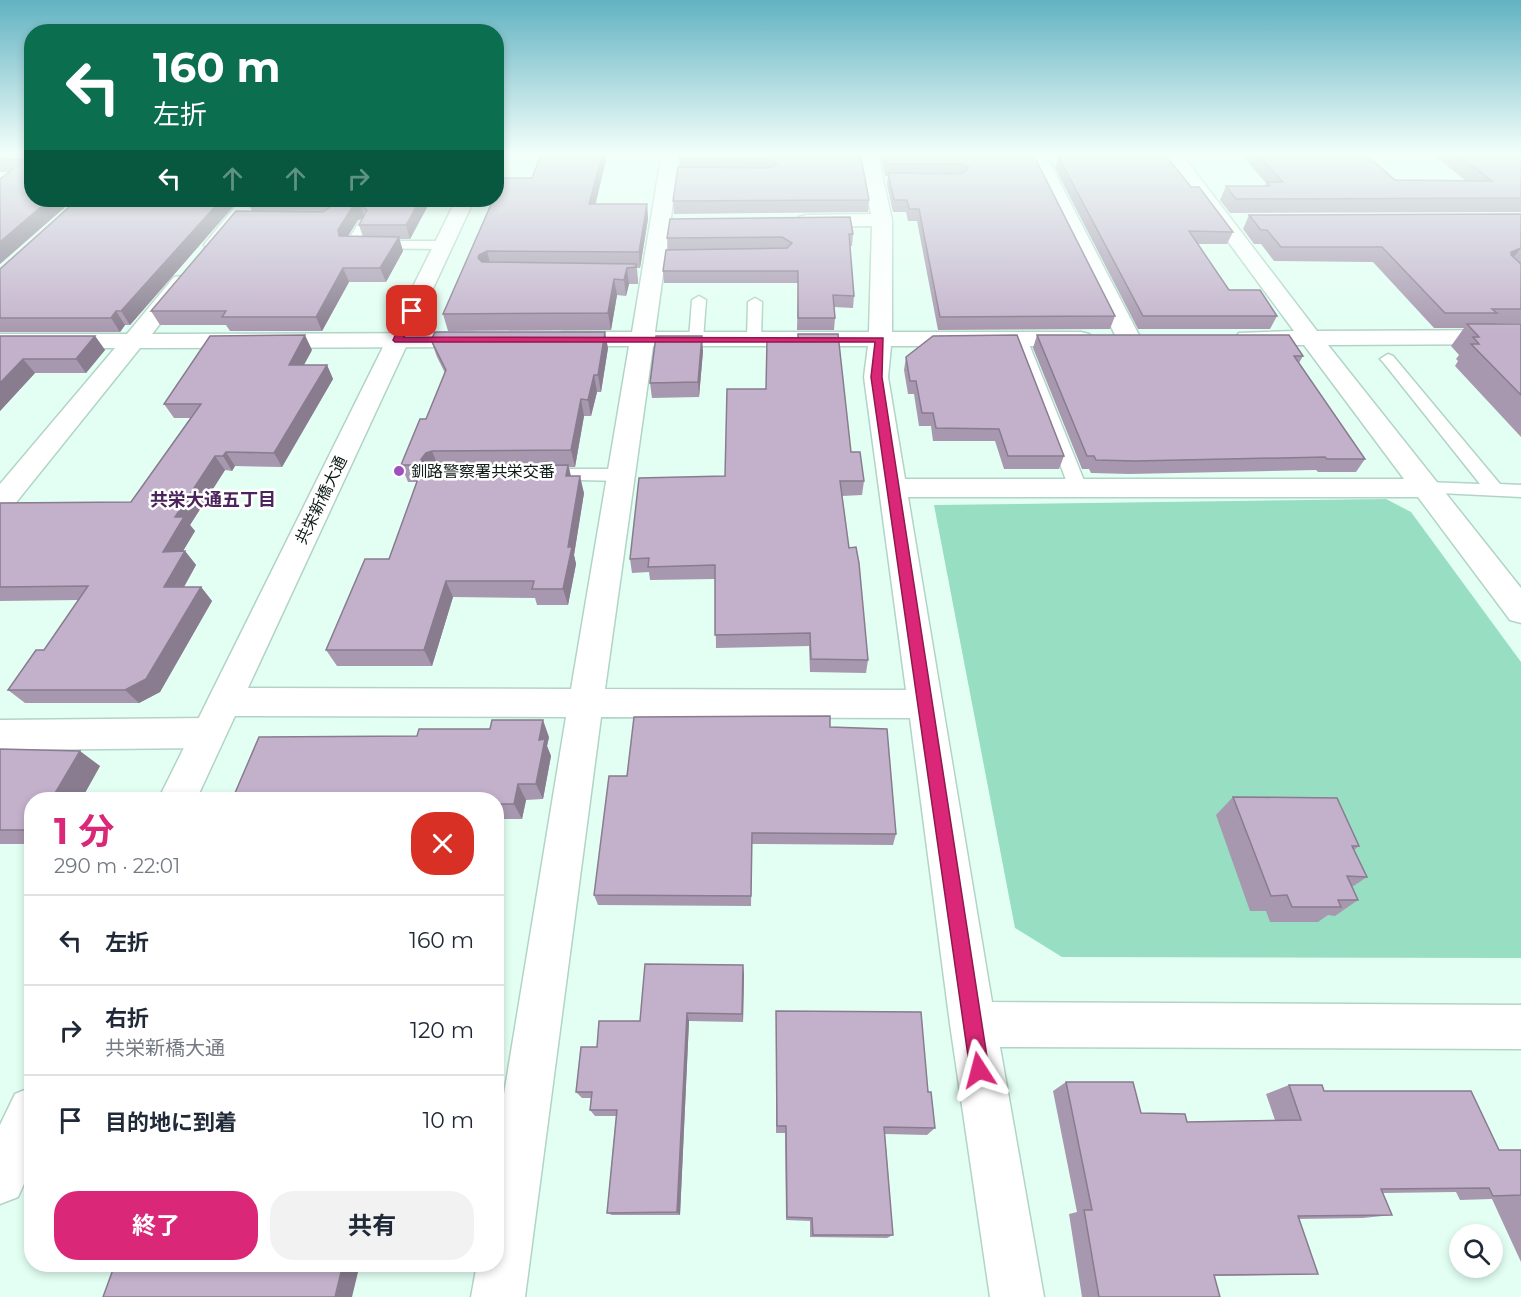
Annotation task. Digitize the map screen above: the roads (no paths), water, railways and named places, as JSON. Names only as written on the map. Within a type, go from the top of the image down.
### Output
[{"type":"street","points":[[0,503],[132,340],[245,213]]},
{"type":"street","name":"共栄新橋大通","points":[[181,792],[459,213]]},
{"type":"street","points":[[504,1256],[586,702],[654,265],[672,222],[672,213]]},
{"type":"street","points":[[881,213],[880,340],[876,377],[927,704],[972,1024],[1017,1297]]},
{"type":"street","points":[[538,340],[1140,339],[1069,213]]},
{"type":"street","points":[[1228,213],[1236,221],[1311,338],[1521,611]]},
{"type":"street","points":[[789,221],[882,220]]},
{"type":"street","points":[[1220,338],[1521,337]]},
{"type":"street","points":[[0,341],[491,340]]},
{"type":"street","points":[[893,488],[1425,488]]},
{"type":"street","points":[[224,702],[927,704]]},
{"type":"street","points":[[0,735],[208,734]]},
{"type":"street","points":[[972,1024],[1521,1027]]},
{"type":"street","points":[[0,1179],[24,1128]]},
{"type":"street","points":[[498,1297],[502,1272]]},
{"type":"lane","points":[[364,224],[351,245],[443,245]]},
{"type":"lane","points":[[696,339],[699,300]]},
{"type":"lane","points":[[754,340],[755,302]]},
{"type":"lane","points":[[1020,339],[1078,488]]},
{"type":"lane","points":[[1388,359],[1495,490]]},
{"type":"lane","points":[[519,475],[621,475]]},
{"type":"lane","points":[[1425,488],[1521,490]]},
{"type":"place","name":"釧路警察署共栄交番","points":[[399,471]]},
{"type":"district","name":"共栄大通五丁目","points":[[213,500]]}]
